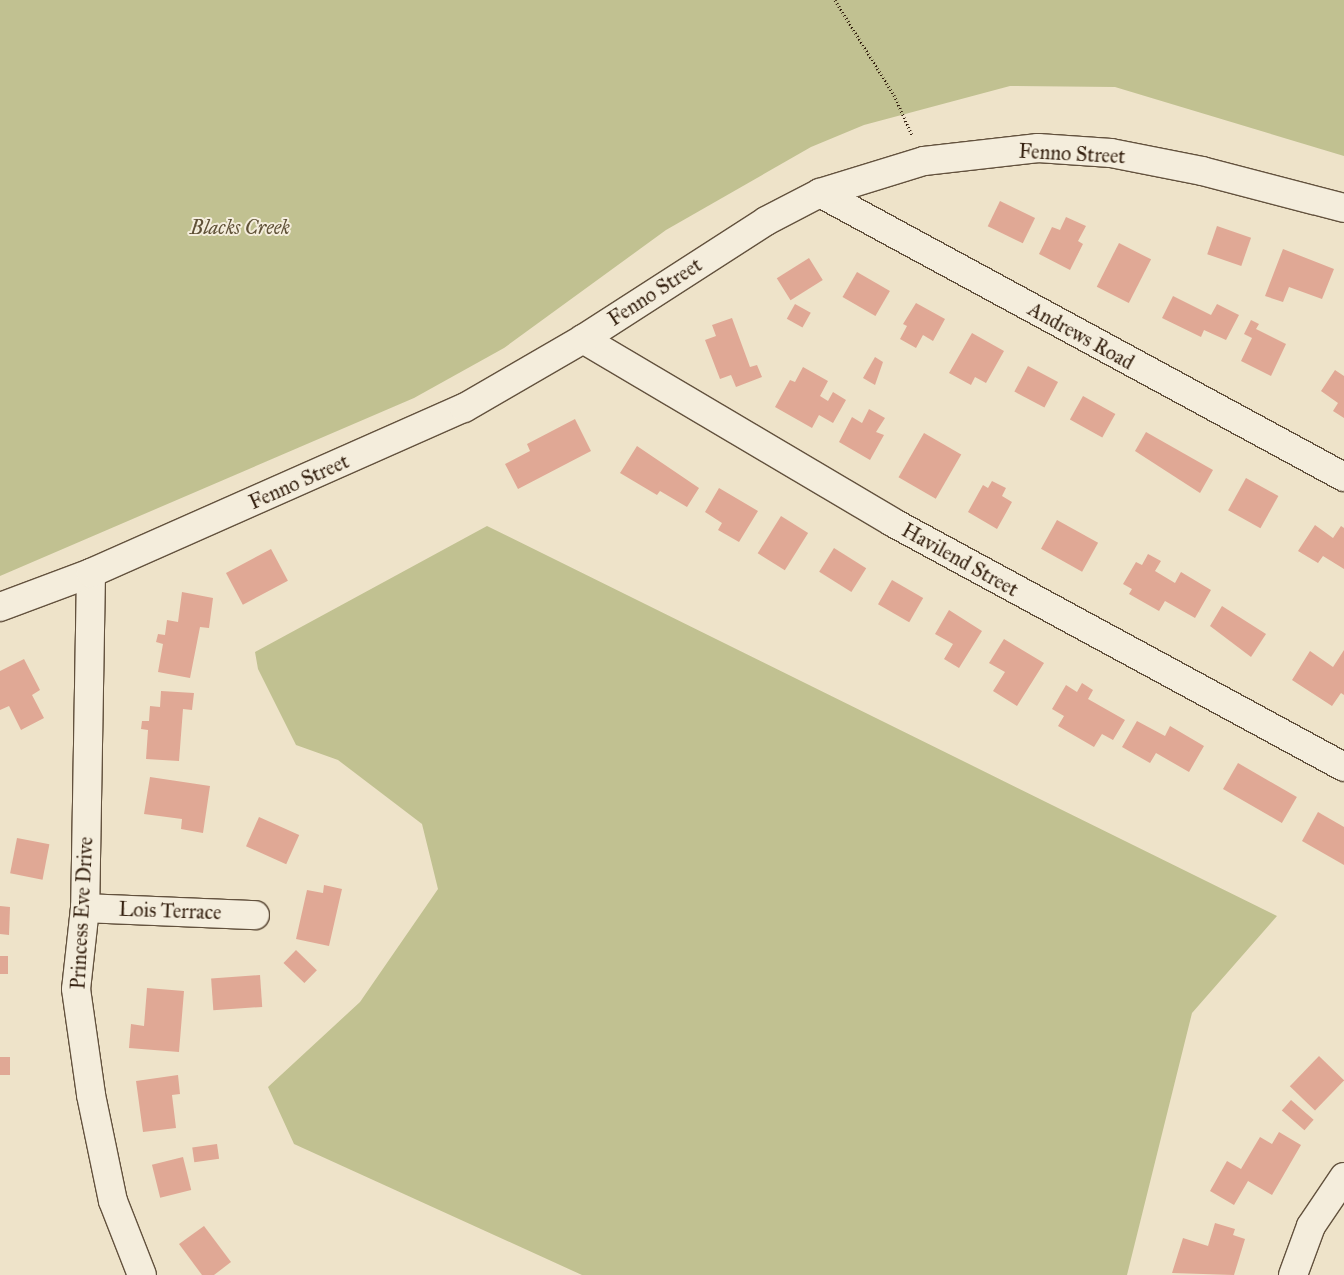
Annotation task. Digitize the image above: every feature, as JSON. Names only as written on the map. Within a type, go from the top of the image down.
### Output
[{"type":"street","name":"Fenno Street","points":[[0,607],[91,572],[464,408],[583,339],[766,221],[820,193],[924,161],[1038,148],[1111,153],[1202,171],[1344,208]]},
{"type":"street","name":"Andrews Road","points":[[820,193],[1344,478]]},
{"type":"street","name":"Havilend Street","points":[[583,339],[892,522],[1344,767]]},
{"type":"street","name":"Princess Eve Drive","points":[[91,572],[85,908],[76,989],[90,1085],[113,1201],[142,1275]]},
{"type":"street","name":"Lois Terrace","points":[[85,908],[255,915]]},
{"type":"street","points":[[1293,1275],[1311,1226],[1344,1177]]},
{"type":"path","points":[[835,0],[894,95],[924,161]]},
{"type":"green space","name":"Blacks Creek","points":[[0,0],[1344,0],[1344,156],[1115,87],[1010,86],[864,125],[811,147],[666,230],[504,348],[414,398],[0,576]]},
{"type":"green space","points":[[487,526],[1277,916],[1192,1013],[1127,1275],[582,1275],[294,1144],[268,1087],[360,1002],[438,889],[422,824],[338,760],[296,745],[258,669],[255,652]]},
{"type":"building","points":[[1000,201],[1035,218],[1023,243],[988,226]]},
{"type":"building","points":[[1066,217],[1086,226],[1078,241],[1083,244],[1070,270],[1039,254],[1052,227],[1060,230]]},
{"type":"building","points":[[1217,226],[1251,238],[1241,266],[1207,254]]},
{"type":"building","points":[[1119,243],[1151,259],[1129,303],[1097,287]]},
{"type":"building","points":[[1283,249],[1334,269],[1322,299],[1289,287],[1283,302],[1265,296]]},
{"type":"building","points":[[809,258],[823,280],[791,300],[777,278]]},
{"type":"building","points":[[857,272],[890,291],[875,316],[842,297]]},
{"type":"building","points":[[1173,296],[1211,315],[1217,304],[1239,315],[1226,340],[1204,330],[1201,337],[1162,318]]},
{"type":"building","points":[[916,303],[945,319],[933,341],[923,335],[916,348],[900,339],[907,326],[903,324]]},
{"type":"building","points":[[795,304],[811,313],[803,328],[787,319]]},
{"type":"building","points":[[732,318],[750,367],[757,365],[762,377],[736,387],[731,375],[720,379],[705,340],[716,336],[712,325]]},
{"type":"building","points":[[1251,320],[1259,324],[1256,329],[1286,344],[1271,376],[1241,361],[1252,338],[1244,334]]},
{"type":"building","points":[[972,333],[1004,351],[986,383],[975,377],[971,385],[949,373]]},
{"type":"building","points":[[875,357],[883,362],[875,385],[863,378]]},
{"type":"building","points":[[1028,366],[1058,382],[1044,408],[1014,392]]},
{"type":"building","points":[[803,367],[828,381],[820,396],[828,401],[833,392],[846,400],[833,423],[819,415],[812,428],[775,407],[790,380],[795,382]]},
{"type":"building","points":[[1335,370],[1344,376],[1344,418],[1333,411],[1338,403],[1321,391]]},
{"type":"building","points":[[1083,396],[1115,414],[1102,438],[1070,420]]},
{"type":"building","points":[[869,409],[885,418],[876,432],[884,435],[870,460],[839,442],[852,417],[862,423]]},
{"type":"building","points":[[575,419],[591,451],[518,489],[505,464],[530,451],[527,444]]},
{"type":"building","points":[[1146,432],[1213,470],[1200,493],[1135,451]]},
{"type":"building","points":[[924,433],[961,454],[936,499],[898,477]]},
{"type":"building","points":[[637,446],[699,488],[687,507],[660,491],[657,495],[620,473]]},
{"type":"building","points":[[1246,478],[1278,496],[1260,528],[1228,510]]},
{"type":"building","points":[[992,481],[1006,488],[1002,496],[1012,502],[997,529],[968,512],[983,485],[988,488]]},
{"type":"building","points":[[719,488],[758,511],[739,542],[718,530],[722,523],[705,512]]},
{"type":"building","points":[[781,516],[808,533],[785,570],[758,553]]},
{"type":"building","points":[[1057,520],[1098,543],[1082,572],[1041,549]]},
{"type":"building","points":[[1315,525],[1333,538],[1341,526],[1344,528],[1344,569],[1323,556],[1318,563],[1298,551]]},
{"type":"building","points":[[834,548],[866,568],[851,592],[819,572]]},
{"type":"building","points":[[271,549],[288,581],[243,605],[226,573]]},
{"type":"building","points":[[1148,554],[1161,561],[1155,571],[1175,583],[1181,572],[1211,590],[1195,618],[1165,601],[1159,611],[1129,594],[1132,589],[1123,584],[1136,562],[1142,565]]},
{"type":"building","points":[[892,580],[923,598],[909,622],[878,604]]},
{"type":"building","points":[[182,592],[213,598],[209,628],[200,627],[190,678],[158,672],[163,644],[156,642],[158,634],[165,635],[167,620],[178,622]]},
{"type":"building","points":[[1222,606],[1266,634],[1251,657],[1210,626]]},
{"type":"building","points":[[949,610],[982,631],[959,668],[944,659],[953,644],[935,634]]},
{"type":"building","points":[[1004,639],[1044,663],[1017,706],[993,691],[1005,672],[989,663]]},
{"type":"building","points":[[1344,650],[1344,695],[1341,693],[1332,706],[1292,680],[1310,651],[1333,667]]},
{"type":"building","points":[[24,659],[40,690],[32,695],[44,718],[21,730],[9,706],[0,710],[0,671]]},
{"type":"building","points":[[1082,683],[1093,690],[1088,699],[1125,720],[1113,740],[1102,734],[1094,747],[1058,726],[1064,716],[1052,709],[1066,685],[1077,692]]},
{"type":"building","points":[[161,691],[194,693],[192,710],[183,709],[179,761],[146,759],[148,730],[141,729],[142,721],[149,721],[150,706],[160,707]]},
{"type":"building","points":[[1137,721],[1165,736],[1170,726],[1204,746],[1189,772],[1156,753],[1150,763],[1122,747]]},
{"type":"building","points":[[1238,763],[1297,797],[1282,823],[1223,789]]},
{"type":"building","points":[[150,777],[210,786],[203,833],[181,829],[182,819],[144,814]]},
{"type":"building","points":[[1318,812],[1344,827],[1344,865],[1302,841]]},
{"type":"building","points":[[259,817],[299,835],[286,864],[246,846]]},
{"type":"building","points":[[17,838],[49,844],[43,880],[10,873]]},
{"type":"building","points":[[324,885],[342,889],[329,946],[296,939],[307,890],[323,893]]},
{"type":"building","points":[[0,906],[10,907],[9,935],[0,934]]},
{"type":"building","points":[[296,950],[317,970],[304,983],[283,963]]},
{"type":"building","points":[[0,956],[8,956],[8,974],[0,974]]},
{"type":"building","points":[[260,975],[262,1007],[213,1010],[211,978]]},
{"type":"building","points":[[147,988],[184,991],[179,1052],[129,1048],[131,1024],[144,1026]]},
{"type":"building","points":[[1319,1056],[1344,1080],[1315,1111],[1290,1086]]},
{"type":"building","points":[[0,1057],[10,1057],[10,1075],[0,1075]]},
{"type":"building","points":[[178,1075],[180,1094],[172,1095],[176,1128],[143,1132],[136,1081]]},
{"type":"building","points":[[1291,1100],[1314,1120],[1304,1130],[1282,1111]]},
{"type":"building","points":[[1279,1132],[1301,1145],[1272,1195],[1248,1181],[1234,1205],[1210,1191],[1227,1161],[1241,1169],[1260,1137],[1272,1144]]},
{"type":"building","points":[[217,1144],[219,1159],[194,1162],[192,1147]]},
{"type":"building","points":[[183,1157],[191,1190],[160,1198],[152,1165]]},
{"type":"building","points":[[1215,1223],[1235,1229],[1233,1235],[1245,1239],[1234,1275],[1172,1273],[1183,1238],[1208,1246]]},
{"type":"building","points":[[204,1226],[231,1262],[214,1275],[202,1275],[179,1244]]}]
